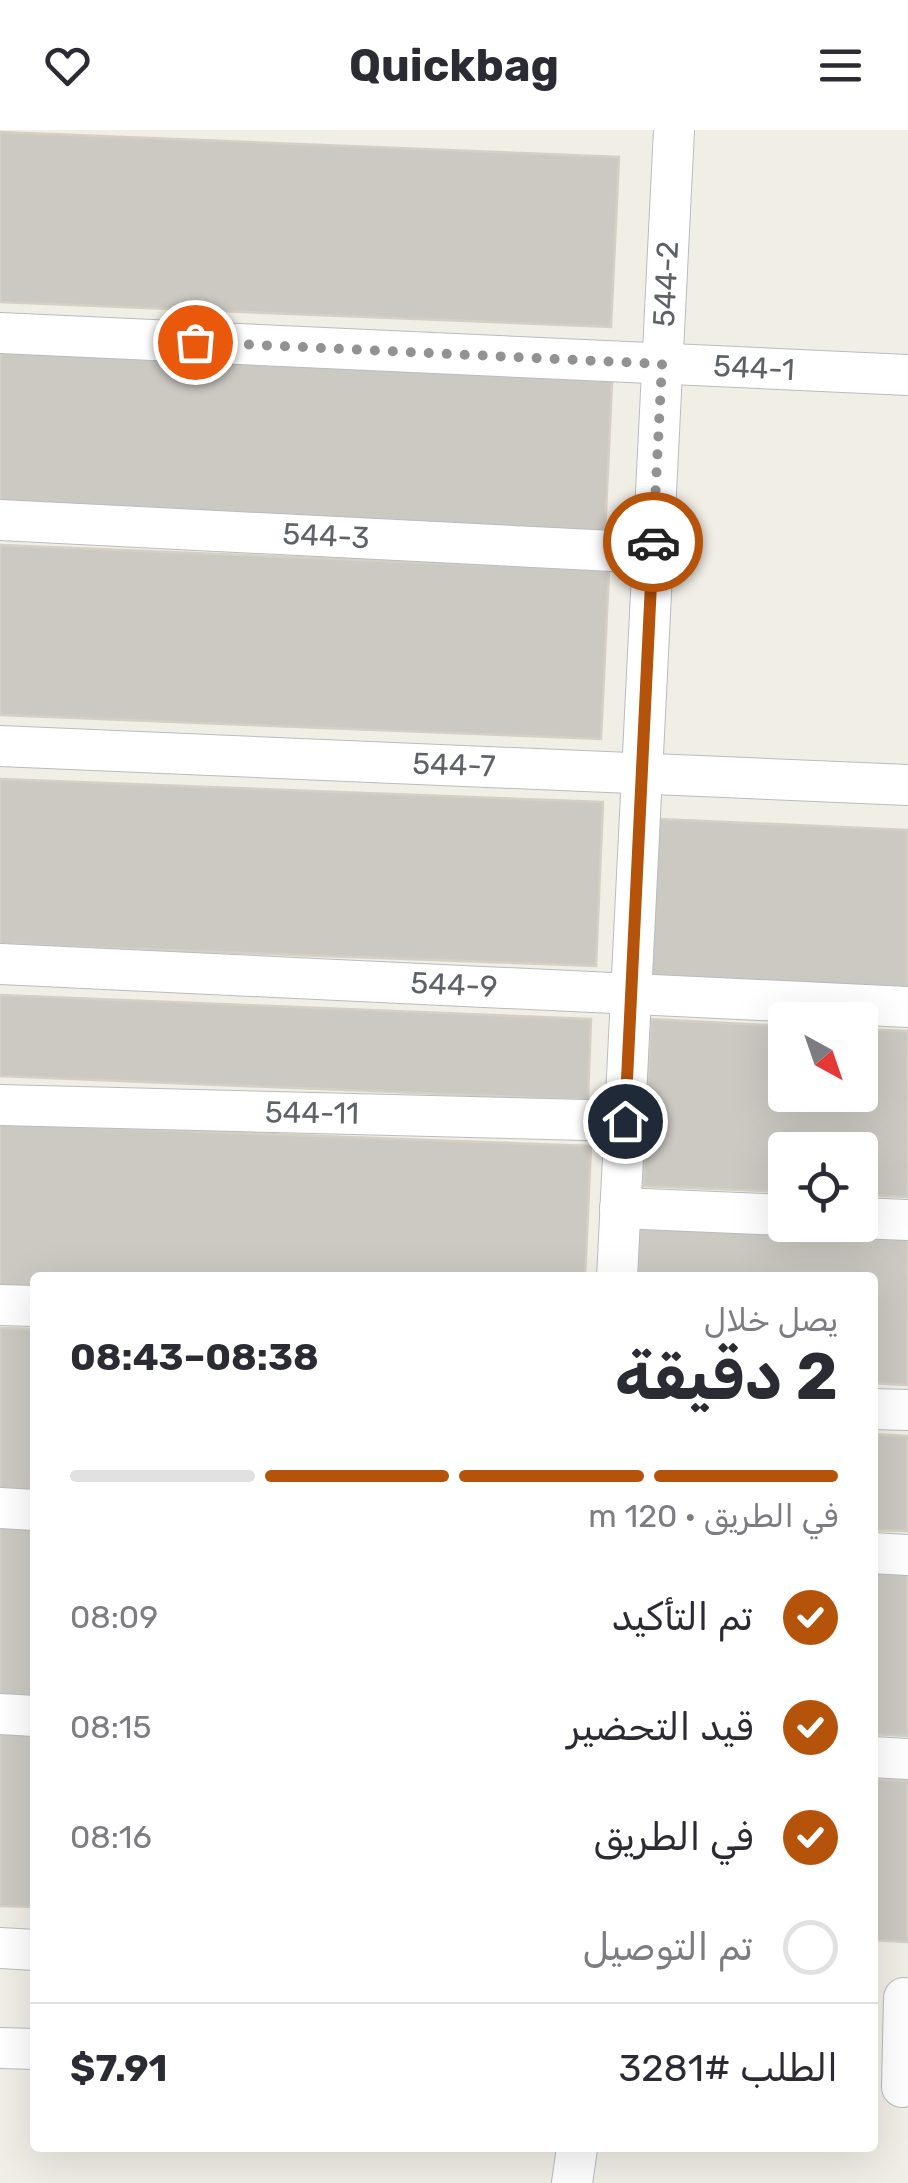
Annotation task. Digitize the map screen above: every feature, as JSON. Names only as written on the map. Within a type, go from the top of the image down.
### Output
[{"type":"street","name":"544-2","points":[[617,1272],[674,130]]},
{"type":"street","name":"544-1","points":[[0,333],[908,376]]},
{"type":"street","name":"544-3","points":[[0,520],[652,553]]},
{"type":"street","name":"544-7","points":[[0,746],[908,785]]},
{"type":"street","name":"544-9","points":[[0,964],[908,1007]]},
{"type":"street","name":"544-11","points":[[0,1105],[625,1121]]},
{"type":"street","points":[[620,1208],[768,1213]]},
{"type":"street","points":[[878,1219],[908,1220]]},
{"type":"street","points":[[0,1305],[30,1306]]},
{"type":"street","points":[[878,1409],[908,1410]]},
{"type":"street","points":[[0,1508],[30,1510]]},
{"type":"street","points":[[878,1554],[908,1555]]},
{"type":"street","points":[[0,1714],[30,1716]]},
{"type":"street","points":[[878,1758],[908,1759]]},
{"type":"street","points":[[0,1948],[30,1950]]},
{"type":"street","points":[[894,2086],[895,1997]]},
{"type":"street","points":[[0,2048],[30,2049]]},
{"type":"street","points":[[572,2183],[577,2152]]},
{"type":"building","points":[[0,132],[619,157],[611,327],[0,302]]},
{"type":"building","points":[[0,338],[613,363],[605,532],[0,508]]},
{"type":"building","points":[[0,545],[609,570],[601,739],[0,715]]},
{"type":"building","points":[[0,779],[603,802],[596,966],[0,944]]},
{"type":"building","points":[[659,819],[908,830],[908,990],[651,978]]},
{"type":"building","points":[[0,995],[591,1019],[588,1100],[0,1076]]},
{"type":"building","points":[[651,1019],[768,1025],[768,1112],[878,1112],[878,1030],[908,1031],[908,1197],[878,1196],[878,1132],[768,1132],[768,1191],[643,1186]]},
{"type":"building","points":[[0,1124],[591,1146],[585,1272],[30,1272],[30,1291],[0,1289]]},
{"type":"building","points":[[639,1228],[768,1233],[768,1242],[908,1239],[908,1385],[878,1383],[878,1272],[637,1272]]},
{"type":"building","points":[[0,1328],[30,1329],[30,1494],[0,1493]]},
{"type":"building","points":[[878,1434],[908,1436],[908,1531],[878,1530]]},
{"type":"building","points":[[0,1520],[30,1522],[30,1697],[0,1696]]},
{"type":"building","points":[[878,1572],[908,1574],[908,1736],[878,1734]]},
{"type":"building","points":[[0,1731],[30,1732],[30,1907],[0,1906]]},
{"type":"building","points":[[878,1779],[908,1781],[908,1942],[878,1940]]},
{"type":"way so far","points":[[195,342],[662,364],[653,542]]},
{"type":"route","points":[[625,1121],[653,542]]}]
